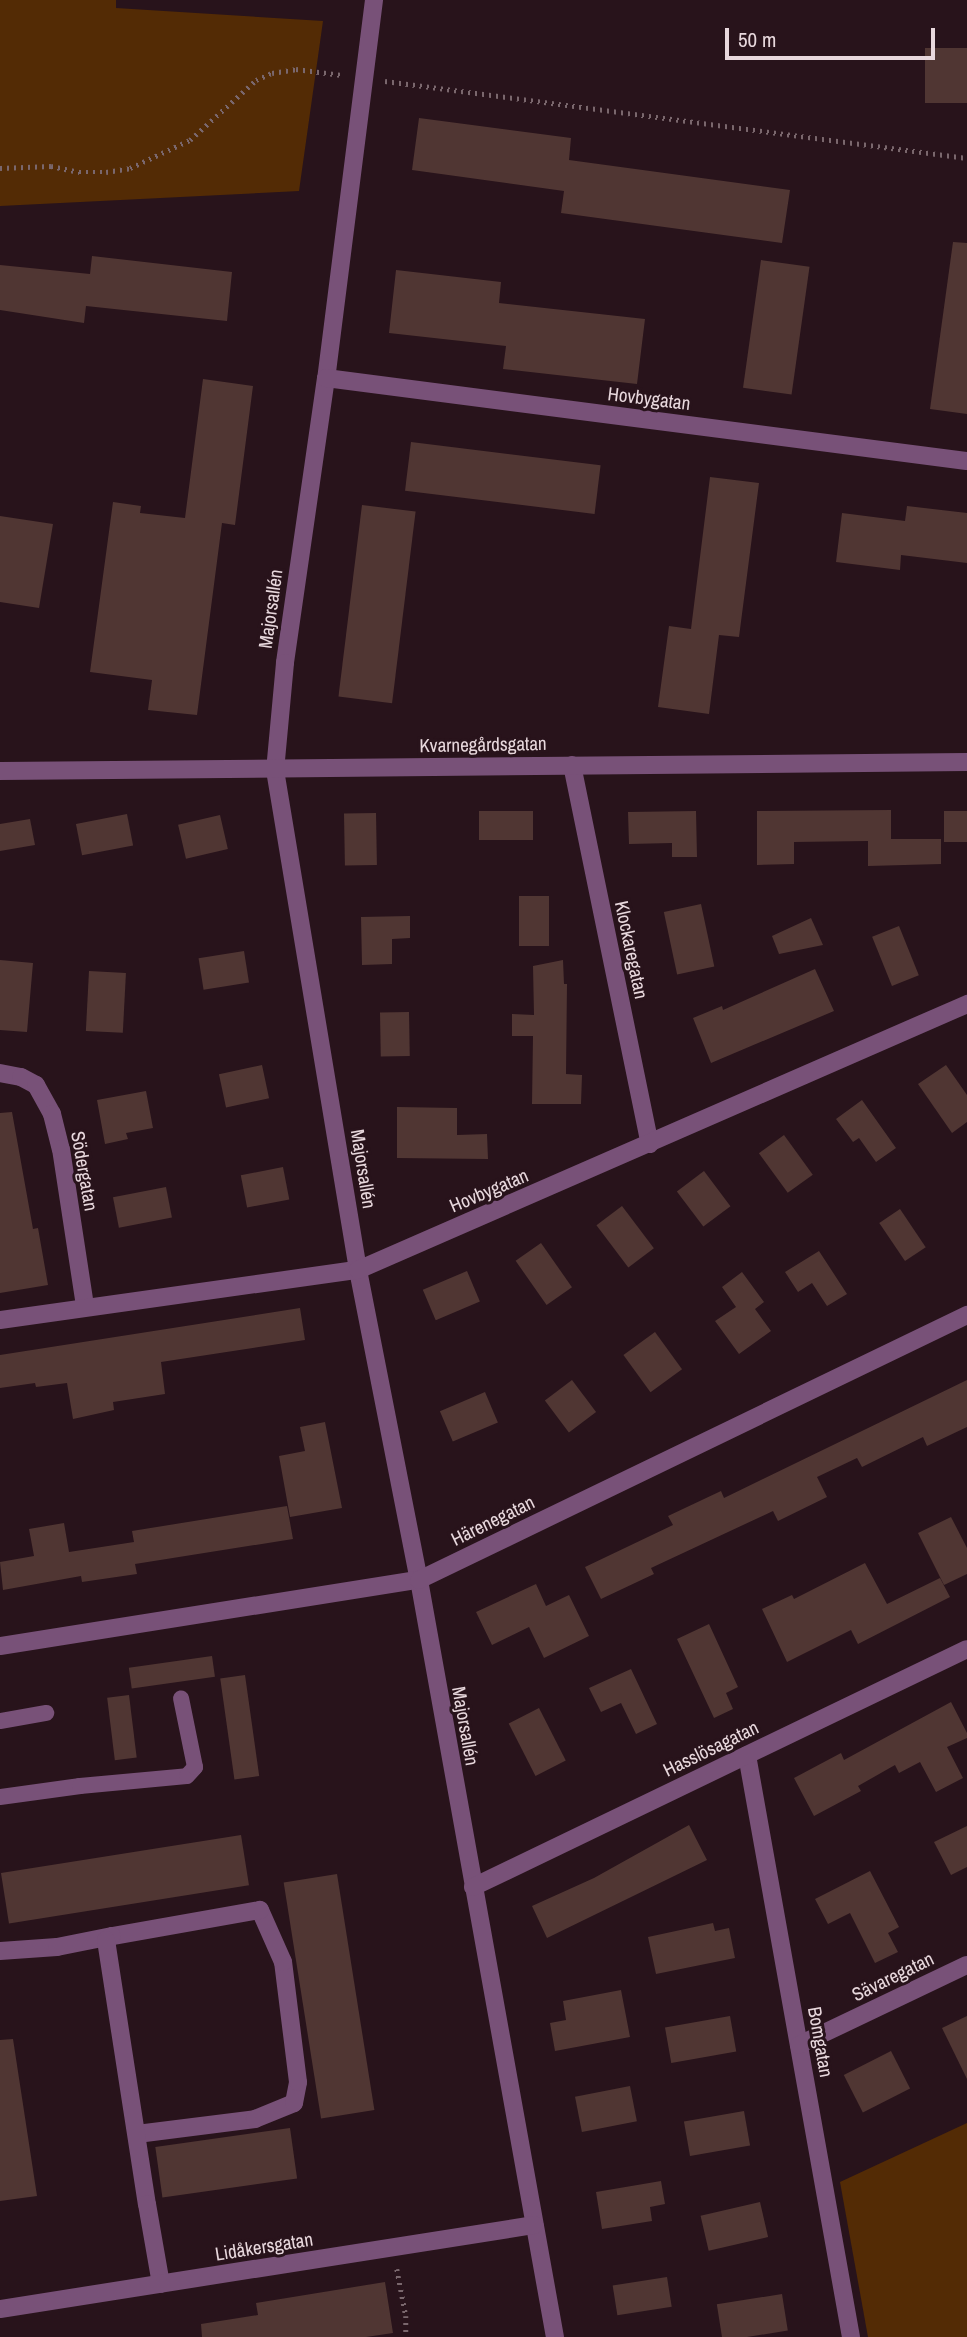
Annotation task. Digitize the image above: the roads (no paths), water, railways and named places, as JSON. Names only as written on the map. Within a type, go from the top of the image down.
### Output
[{"type":"street","name":"Majorsallén","points":[[374,0],[326,378],[285,663],[275,770],[358,1270],[419,1580],[555,2337]]},
{"type":"street","name":"Hovbygatan","points":[[326,378],[967,461]]},
{"type":"street","name":"Kvarnegårdsgatan","points":[[0,771],[967,762]]},
{"type":"street","name":"Klockaregatan","points":[[572,765],[650,1144]]},
{"type":"street","name":"Hovbygatan","points":[[0,1320],[85,1306],[358,1270],[967,1004]]},
{"type":"street","name":"Södergatan","points":[[0,1073],[21,1077],[36,1085],[52,1114],[61,1149],[85,1306]]},
{"type":"street","name":"Härenegatan","points":[[0,1646],[419,1580],[967,1315]]},
{"type":"street","name":"Hasslösagatan","points":[[473,1887],[967,1649]]},
{"type":"street","name":"Bomgatan","points":[[747,1755],[851,2337]]},
{"type":"street","points":[[0,1951],[57,1947],[260,1910],[283,1962],[299,2082],[294,2103],[255,2119],[137,2134]]},
{"type":"street","points":[[113,1936],[106,1940],[161,2284]]},
{"type":"street","name":"Sävaregatan","points":[[799,2046],[967,1965]]},
{"type":"street","name":"Lidåkersgatan","points":[[0,2309],[534,2225]]},
{"type":"lane","points":[[0,1797],[187,1776],[195,1767],[181,1698]]},
{"type":"lane","points":[[0,1721],[46,1713]]}]
